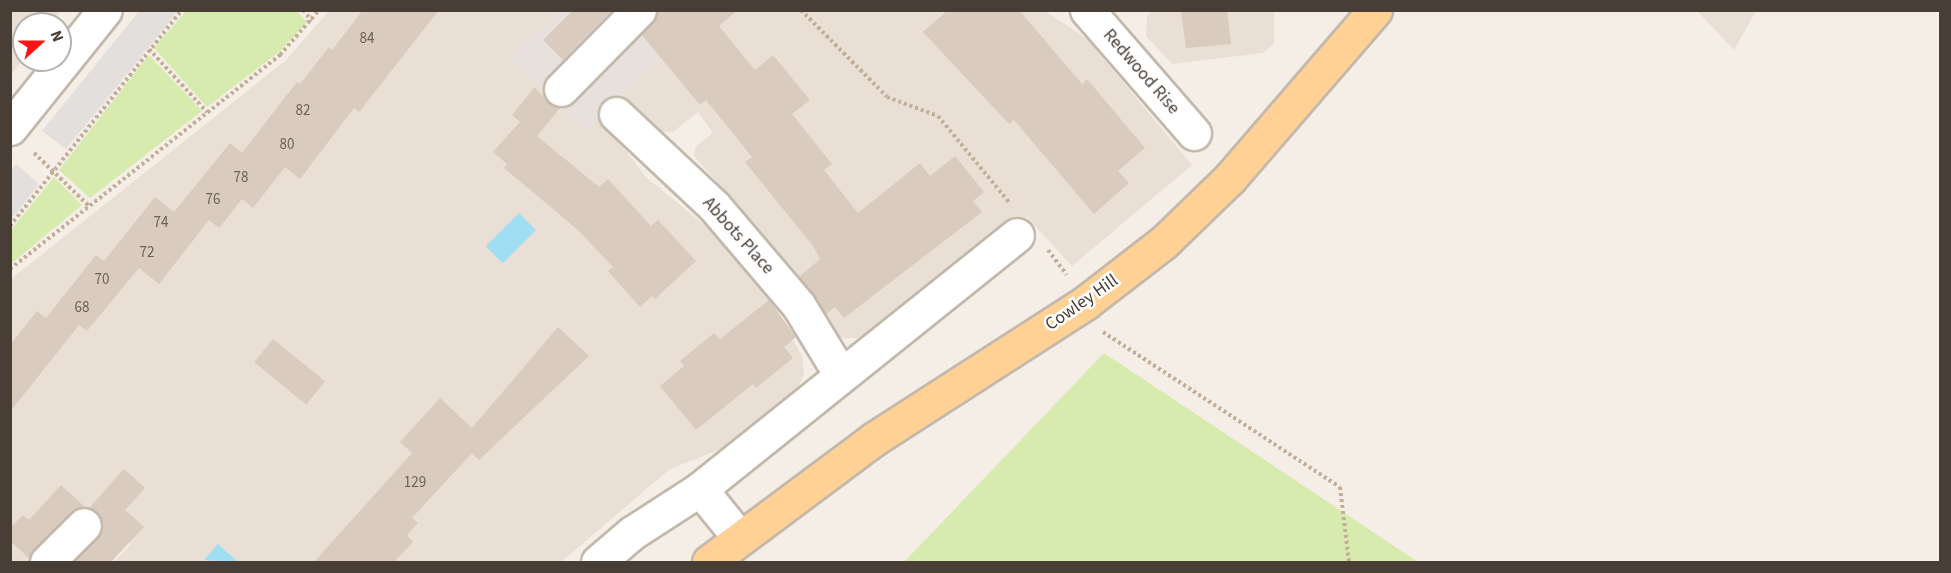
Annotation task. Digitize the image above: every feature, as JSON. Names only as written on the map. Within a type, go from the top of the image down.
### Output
[{"type":"main road","name":"Cowley Hill","points":[[709,562],[739,537],[874,439],[1085,303],[1164,242],[1230,178],[1375,10]]},
{"type":"street","points":[[21,139],[105,10]]},
{"type":"street","points":[[561,89],[639,10]]},
{"type":"street","name":"Redwood Rise","points":[[1087,10],[1194,133]]},
{"type":"street","name":"Abbots Place","points":[[616,114],[714,206],[799,306],[841,375]]},
{"type":"street","points":[[598,562],[632,533],[700,489],[1023,227]]},
{"type":"street","points":[[700,489],[739,537]]},
{"type":"street","points":[[48,562],[84,525]]},
{"type":"path","points":[[10,226],[182,10]]},
{"type":"path","points":[[303,10],[312,21]]},
{"type":"path","points":[[10,269],[280,55],[312,21],[319,10]]},
{"type":"path","points":[[801,10],[887,97],[939,116],[1023,227],[1085,303],[1106,336],[1340,488],[1349,562]]},
{"type":"path","points":[[149,49],[207,112]]},
{"type":"path","points":[[21,139],[89,206]]},
{"type":"shaded area","points":[[11,10],[61,11],[12,12],[13,72],[11,75]]},
{"type":"shaded area","points":[[139,11],[178,11],[66,149],[42,131]]},
{"type":"shaded area","points":[[329,11],[559,11],[510,58],[587,131],[600,118],[646,177],[718,236],[761,283],[802,356],[804,375],[797,389],[726,447],[670,469],[561,562],[114,562],[131,544],[88,506],[30,562],[11,562],[11,279],[285,61]]},
{"type":"shaded area","points":[[559,11],[707,11],[587,131],[509,58]]},
{"type":"shaded area","points":[[707,11],[1045,11],[1087,39],[1192,165],[1072,266],[1027,217],[863,338],[840,338],[828,332],[729,206],[730,197],[694,156],[696,146],[713,133],[698,112],[673,132],[659,131],[647,126],[621,97]]},
{"type":"shaded area","points":[[1152,11],[1274,11],[1274,44],[1263,53],[1172,64],[1146,36],[1147,16]]},
{"type":"shaded area","points":[[1697,11],[1756,11],[1734,50]]},
{"type":"shaded area","points":[[16,164],[39,184],[11,220],[11,171]]},
{"type":"green space","points":[[187,10],[297,11],[307,22],[279,52],[207,107],[154,48]]},
{"type":"green space","points":[[149,55],[202,111],[90,198],[59,170]]},
{"type":"green space","points":[[54,177],[82,205],[11,264],[11,230]]},
{"type":"green space","points":[[1104,353],[1418,562],[904,562]]},
{"type":"water","points":[[519,213],[536,230],[503,263],[486,246]]},
{"type":"water","points":[[218,544],[238,562],[204,560]]},
{"type":"building","points":[[363,10],[439,10],[359,112],[354,108],[300,179],[285,167],[253,208],[242,199],[219,228],[209,220],[159,284],[139,268],[87,331],[79,325],[10,412],[10,345],[37,311],[46,318],[96,255],[104,261],[155,197],[174,212],[230,143],[242,153],[297,82],[300,84],[329,47],[332,50]]},
{"type":"building","points":[[573,10],[612,10],[563,60],[543,40]]},
{"type":"building","points":[[657,10],[738,10],[719,26],[755,70],[773,55],[810,100],[792,114],[832,164],[824,170],[858,213],[920,163],[930,176],[955,156],[984,192],[973,201],[982,212],[844,318],[835,307],[826,314],[799,277],[820,259],[813,246],[745,162],[752,157],[706,100],[700,105],[641,34],[653,23]]},
{"type":"building","points":[[948,10],[1019,10],[1082,84],[1087,79],[1145,148],[1118,171],[1129,183],[1094,214],[1014,120],[1009,124],[923,32]]},
{"type":"building","points":[[1181,10],[1227,10],[1231,44],[1186,48]]},
{"type":"building","points":[[535,87],[548,103],[561,107],[537,136],[599,187],[608,179],[651,226],[658,220],[696,261],[655,299],[652,296],[640,307],[608,271],[613,267],[578,230],[504,168],[507,164],[493,152],[520,122],[512,115]]},
{"type":"building","points":[[769,300],[796,337],[784,347],[793,358],[756,388],[753,384],[696,430],[660,386],[684,366],[680,361],[714,333],[720,339]]},
{"type":"building","points":[[558,327],[589,356],[479,460],[472,453],[412,518],[418,523],[407,535],[413,542],[394,562],[314,562],[412,453],[400,442],[440,398],[472,428]]},
{"type":"building","points":[[273,339],[325,381],[306,404],[254,362]]},
{"type":"building","points":[[124,469],[145,488],[125,510],[144,527],[111,562],[73,562],[102,530],[102,520],[90,507]]},
{"type":"building","points":[[61,485],[85,507],[71,512],[29,558],[10,541],[10,528],[23,515],[29,520]]}]
